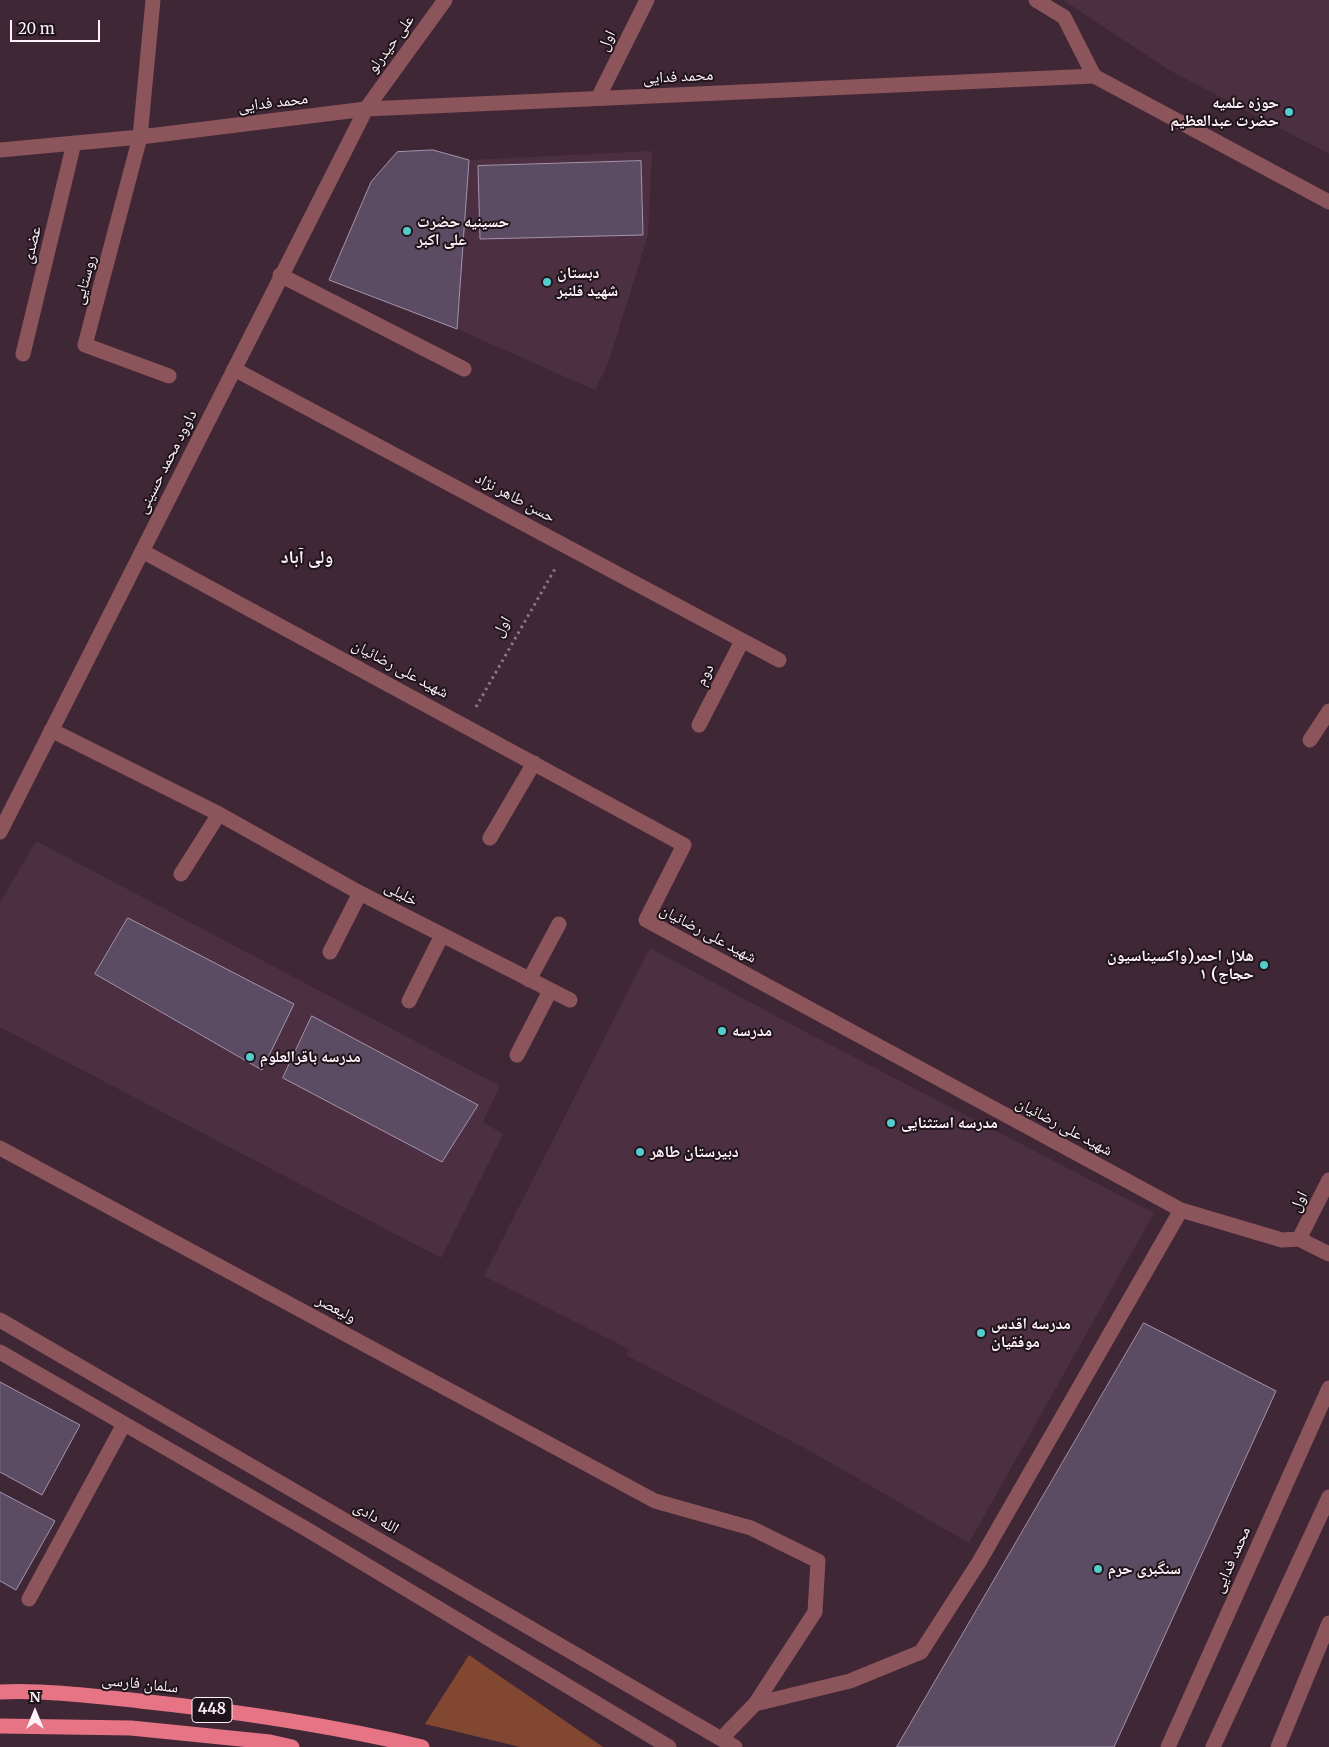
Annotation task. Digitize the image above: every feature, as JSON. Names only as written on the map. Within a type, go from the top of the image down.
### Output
[{"type":"main road","name":"سلمان فارسی","points":[[0,1692],[37,1690],[175,1705],[279,1719],[422,1747]]},
{"type":"main road","name":"448","points":[[0,1726],[131,1728],[270,1742],[292,1747]]},
{"type":"street","points":[[140,137],[153,0]]},
{"type":"street","name":"علی حیدرلو","points":[[366,109],[445,0]]},
{"type":"street","name":"اول","points":[[598,98],[647,0]]},
{"type":"street","points":[[1036,0],[1064,17],[1094,76],[1329,202]]},
{"type":"street","name":"محمد فدایی","points":[[0,150],[140,137],[366,109],[1094,76]]},
{"type":"street","name":"داوود محمد حسینی","points":[[0,832],[280,275],[366,109]]},
{"type":"street","name":"روستایی","points":[[140,137],[86,345],[169,376]]},
{"type":"street","name":"عضدی","points":[[23,354],[74,143]]},
{"type":"street","points":[[280,275],[464,369]]},
{"type":"street","name":"حسن طاهر نژاد","points":[[234,369],[778,660]]},
{"type":"street","name":"شهید علی رضائیان","points":[[142,551],[466,725],[684,845],[646,920],[1180,1210],[1282,1240],[1300,1239],[1329,1254]]},
{"type":"street","name":"دوم","points":[[699,725],[742,641]]},
{"type":"street","points":[[1310,740],[1329,711]]},
{"type":"street","name":"خلیلی","points":[[51,730],[219,814],[360,893],[570,1000]]},
{"type":"street","points":[[490,838],[534,763]]},
{"type":"street","points":[[181,874],[219,814]]},
{"type":"street","points":[[330,952],[360,893]]},
{"type":"street","points":[[529,980],[559,924]]},
{"type":"street","points":[[409,1001],[442,935]]},
{"type":"street","points":[[518,1055],[550,991]]},
{"type":"street","name":"ولیعصر","points":[[0,1148],[655,1501],[751,1528],[818,1561],[815,1612],[755,1704]]},
{"type":"street","name":"اول","points":[[1300,1239],[1329,1180]]},
{"type":"street","points":[[721,1738],[755,1704],[850,1681],[922,1652],[979,1562],[1180,1210]]},
{"type":"street","name":"الله دادی","points":[[0,1320],[734,1747]]},
{"type":"street","points":[[0,1352],[308,1530],[669,1747]]},
{"type":"street","name":"محمد فدایی","points":[[1168,1747],[1329,1388]]},
{"type":"street","points":[[29,1599],[124,1424]]},
{"type":"street","points":[[1213,1747],[1329,1497]]},
{"type":"street","points":[[1278,1747],[1329,1623]]},
{"type":"path","name":"اول","points":[[466,725],[568,546]]},
{"type":"shaded area","name":"حوزه علمیه حضرت عبدالعظیم","points":[[1063,0],[1329,0],[1329,154],[1169,70]]},
{"type":"shaded area","name":"دبستان شهید قلنبر","points":[[652,151],[648,235],[609,361],[595,390],[457,329],[469,160]]},
{"type":"shaded area","name":"مدرسه باقرالعلوم","points":[[36,841],[500,1086],[483,1122],[503,1134],[441,1258],[0,1027],[0,903]]},
{"type":"shaded area","points":[[650,948],[798,1028],[1154,1213],[969,1543],[812,1452],[626,1355],[629,1349],[484,1276]]},
{"type":"shaded area","points":[[469,1655],[603,1747],[520,1747],[425,1724]]},
{"type":"building","name":"حسینیه حضرت علی اکبر","points":[[433,150],[469,160],[457,329],[329,280],[371,182],[397,152]]},
{"type":"building","points":[[641,161],[643,235],[480,239],[478,166]]},
{"type":"building","points":[[128,918],[294,1004],[262,1070],[95,974]]},
{"type":"building","points":[[312,1016],[478,1105],[442,1162],[283,1078]]},
{"type":"building","name":"سنگبری حرم","points":[[1144,1323],[1276,1391],[1114,1747],[897,1747]]},
{"type":"building","points":[[0,1382],[80,1425],[42,1495],[0,1472]]},
{"type":"building","points":[[0,1492],[55,1521],[16,1590],[0,1581]]},
{"type":"place","name":"حوزه علمیه حضرت عبدالعظیم","points":[[1289,112]]},
{"type":"place","name":"حسینیه حضرت علی اکبر","points":[[407,231]]},
{"type":"place","name":"دبستان شهید قلنبر","points":[[547,282]]},
{"type":"place","name":"هلال احمر(واکسیناسیون حجاج) ۱","points":[[1264,965]]},
{"type":"place","name":"مدرسه","points":[[722,1031]]},
{"type":"place","name":"مدرسه باقرالعلوم","points":[[250,1057]]},
{"type":"place","name":"مدرسه استثنایی","points":[[891,1123]]},
{"type":"place","name":"دبیرستان طاهر","points":[[640,1152]]},
{"type":"place","name":"مدرسه اقدس موفقیان","points":[[981,1333]]},
{"type":"place","name":"سنگبری حرم","points":[[1098,1569]]},
{"type":"district","name":"ولی آباد","points":[[307,558]]}]
